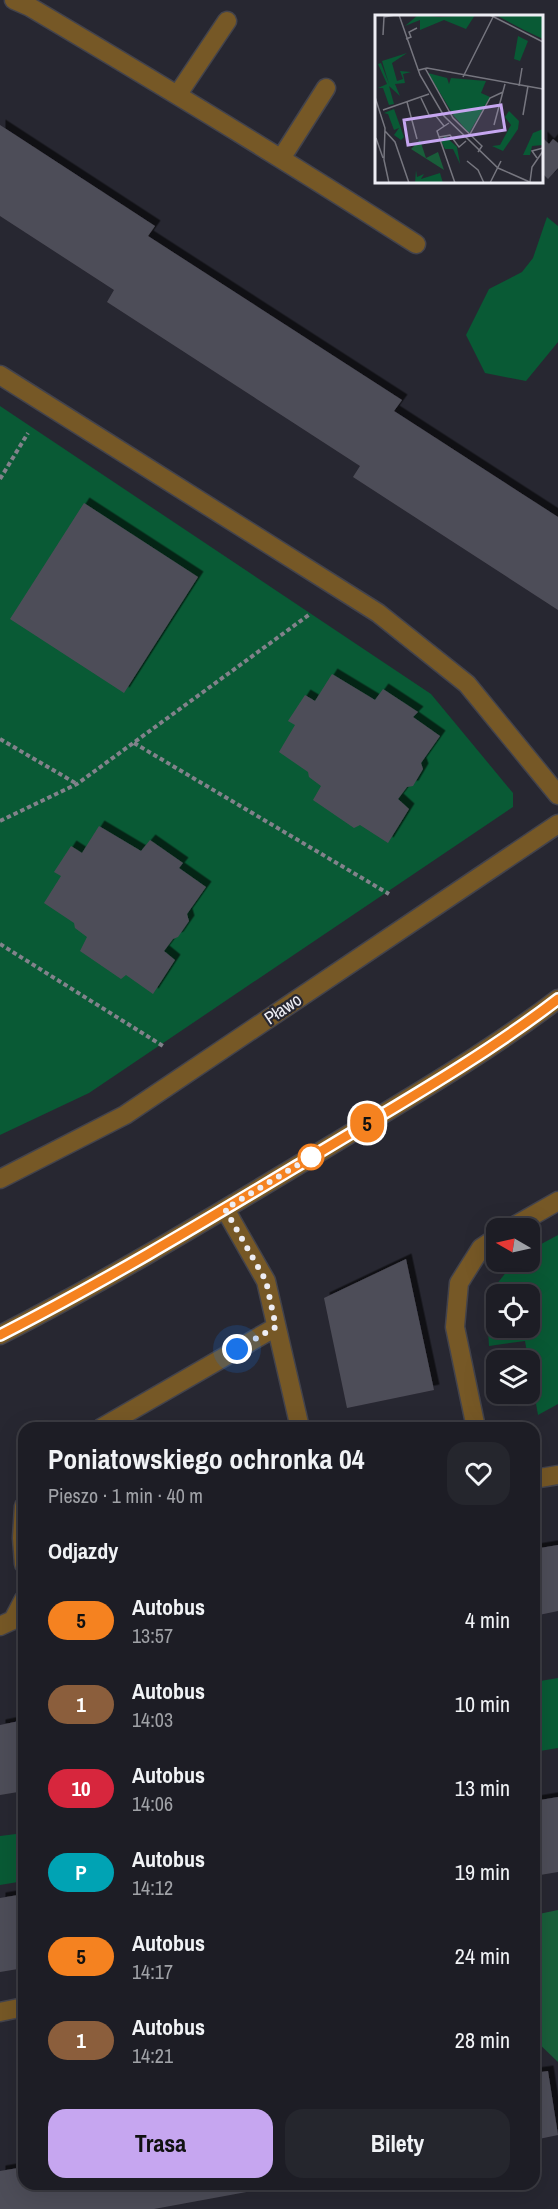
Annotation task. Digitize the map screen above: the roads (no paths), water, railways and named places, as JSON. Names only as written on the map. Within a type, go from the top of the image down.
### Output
[{"type":"street","points":[[14,0],[30,7],[178,94],[416,244]]},
{"type":"street","points":[[178,94],[227,21]]},
{"type":"street","points":[[282,158],[326,88]]},
{"type":"street","points":[[0,375],[378,613],[467,684],[558,795]]},
{"type":"street","name":"Pławo","points":[[0,1179],[125,1115],[558,824]]},
{"type":"street","points":[[0,1335],[45,1312],[225,1209],[452,1071],[558,999]]},
{"type":"street","points":[[528,1218],[558,1201]]},
{"type":"street","points":[[225,1209],[266,1281],[299,1422]]},
{"type":"street","points":[[475,1422],[455,1327],[459,1283],[481,1248],[486,1245]]},
{"type":"street","points":[[111,1422],[276,1327]]},
{"type":"street","points":[[540,1478],[558,1475]]},
{"type":"street","points":[[0,1626],[13,1620],[18,1610]]},
{"type":"street","points":[[0,2012],[18,2008]]}]
